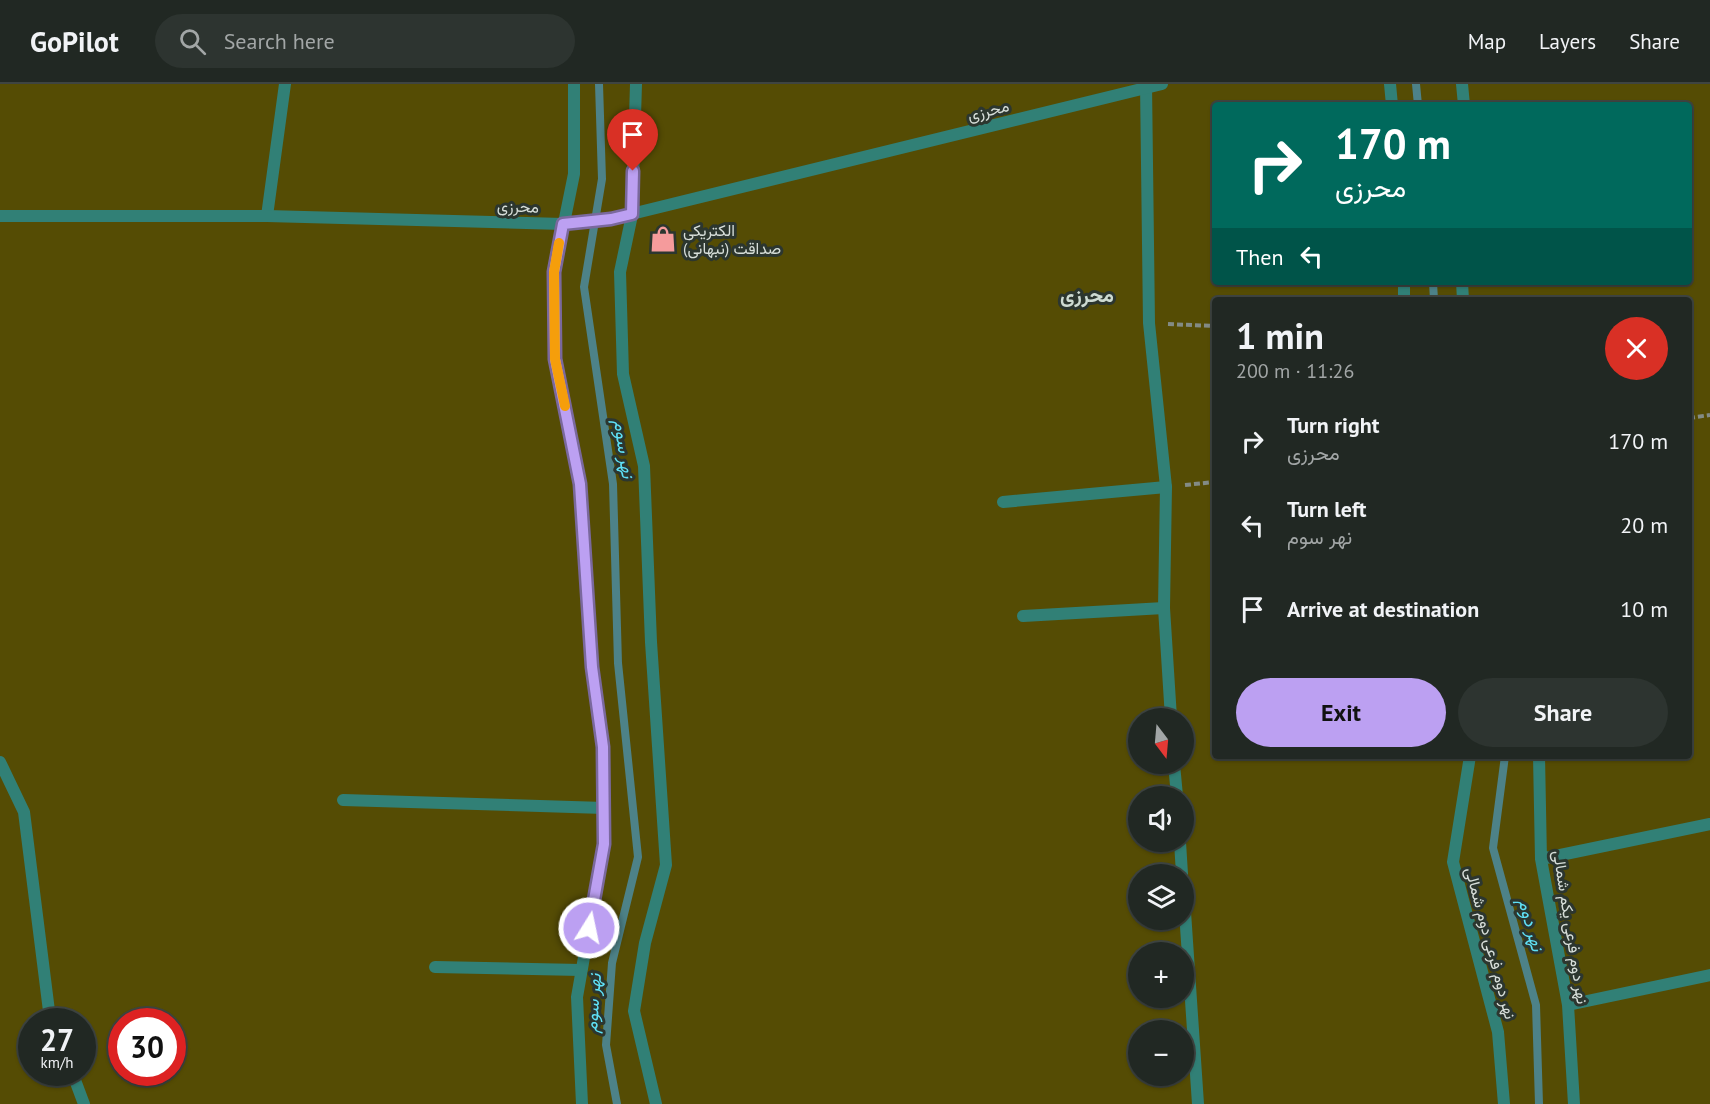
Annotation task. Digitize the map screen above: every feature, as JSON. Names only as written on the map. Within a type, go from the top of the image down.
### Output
[{"type":"street","points":[[267,216],[285,84]]},
{"type":"street","points":[[574,84],[574,174],[554,272],[555,359],[580,484],[592,667],[603,747],[604,808],[604,844],[577,997],[582,1104]]},
{"type":"street","points":[[636,84],[632,214],[620,272],[623,374],[644,465],[651,642],[666,865],[645,943],[634,1011],[656,1104]]},
{"type":"street","name":"محرزی","points":[[0,216],[267,216],[563,224],[611,219],[1146,86],[1162,84]]},
{"type":"street","points":[[1390,84],[1392,102]]},
{"type":"street","points":[[1462,84],[1464,102]]},
{"type":"street","points":[[1146,86],[1149,323],[1166,487],[1164,608],[1170,708]]},
{"type":"street","points":[[1003,502],[1166,487]]},
{"type":"street","points":[[1023,616],[1164,608]]},
{"type":"street","name":"نهر دوم فرعی دوم شمالی","points":[[1470,759],[1453,862],[1498,1032],[1504,1104]]},
{"type":"street","name":"نهر دوم فرعی یکم شمالی","points":[[1539,759],[1541,859],[1568,1005],[1574,1104]]},
{"type":"street","points":[[0,762],[24,812],[49,1008]]},
{"type":"street","points":[[343,800],[604,808]]},
{"type":"street","points":[[1541,859],[1710,824]]},
{"type":"street","points":[[1186,930],[1198,1104]]},
{"type":"street","points":[[435,967],[581,970]]},
{"type":"street","points":[[1568,1005],[1710,975]]},
{"type":"street","points":[[77,1086],[84,1104]]},
{"type":"path","points":[[1149,323],[1212,326]]},
{"type":"path","points":[[1692,418],[1710,415]]},
{"type":"path","points":[[1166,487],[1212,482]]},
{"type":"shaded area","points":[[0,84],[1710,84],[1710,1104],[0,1104]]},
{"type":"waterway","name":"نهر سوم","points":[[599,84],[602,179],[584,287],[613,484],[618,663],[638,857],[612,963],[606,1045],[617,1104]]},
{"type":"waterway","name":"نهر دوم","points":[[1416,84],[1418,102]]},
{"type":"waterway","name":"نهر دوم","points":[[1433,285],[1434,297]]},
{"type":"waterway","name":"نهر دوم","points":[[1505,759],[1493,848],[1536,1005],[1539,1104]]},
{"type":"slow traffic","points":[[559,243],[554,272],[555,359],[565,406]]},
{"type":"place","name":"الکتریکی صداقت (نبهانی)","points":[[663,239]]},
{"type":"district","name":"محرزی","points":[[1087,295]]},
{"type":"route","points":[[589,928],[604,844],[603,747],[592,667],[580,484],[555,359],[554,272],[563,224],[611,219],[632,214],[633,171]]}]
